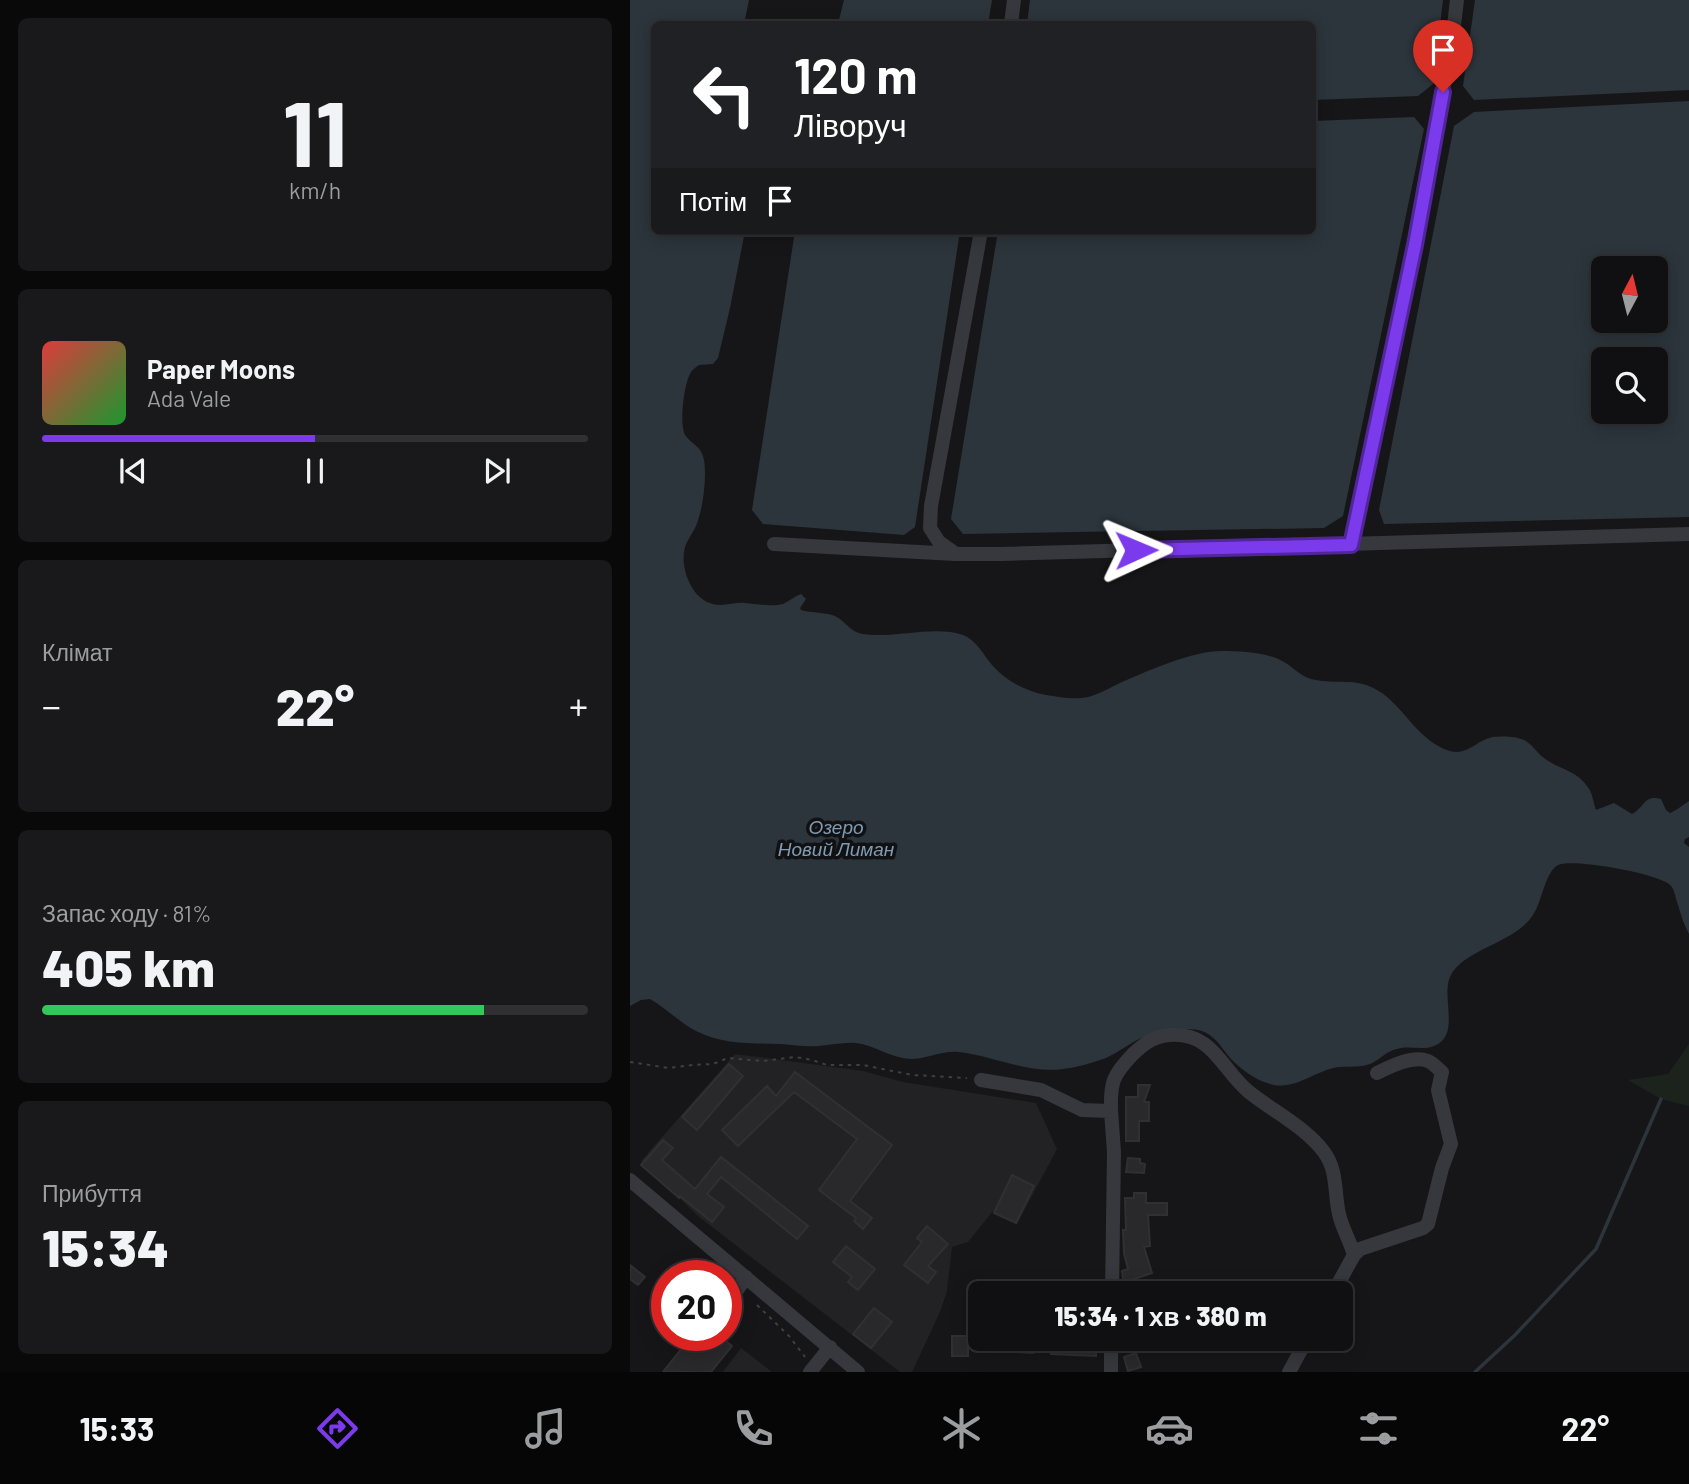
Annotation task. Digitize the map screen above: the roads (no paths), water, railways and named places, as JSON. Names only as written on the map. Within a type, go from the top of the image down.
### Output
[{"type":"street","points":[[1010,21],[1014,0]]},
{"type":"street","points":[[1351,545],[1415,245],[1452,42],[1457,0]]},
{"type":"street","points":[[956,554],[939,542],[930,528],[931,506],[980,235]]},
{"type":"street","points":[[774,544],[1002,554],[1689,534]]},
{"type":"street","points":[[1112,1281],[1114,1152],[1110,1090],[1123,1065],[1150,1040],[1160,1036],[1187,1036],[1201,1041],[1215,1052],[1243,1087],[1299,1128],[1324,1153],[1334,1171],[1339,1215],[1354,1255]]},
{"type":"street","points":[[1340,1281],[1360,1249],[1428,1224],[1451,1144],[1438,1090],[1442,1072],[1431,1062],[1422,1060],[1398,1063],[1377,1073]]},
{"type":"street","points":[[981,1080],[1041,1090],[1082,1110],[1111,1111]]},
{"type":"street","points":[[630,1180],[859,1371]]},
{"type":"street","points":[[742,1283],[746,1277]]},
{"type":"street","points":[[812,1370],[830,1347]]},
{"type":"street","points":[[1111,1351],[1111,1372]]},
{"type":"street","points":[[1289,1372],[1300,1351]]},
{"type":"water","name":"Озеро Новий Лиман","points":[[630,0],[749,0],[745,21],[651,21],[651,235],[744,235],[718,358],[713,364],[699,365],[692,371],[688,377],[683,403],[682,422],[685,435],[701,451],[705,467],[700,513],[684,552],[684,568],[690,584],[700,597],[717,605],[774,605],[783,604],[801,594],[806,599],[801,610],[832,615],[854,631],[863,634],[940,631],[963,635],[976,644],[997,671],[1016,684],[1031,691],[1062,697],[1088,697],[1145,672],[1198,654],[1222,651],[1262,654],[1284,662],[1311,679],[1363,684],[1382,693],[1426,738],[1452,752],[1464,751],[1493,737],[1524,740],[1544,758],[1583,781],[1591,792],[1596,810],[1614,803],[1632,814],[1648,800],[1655,798],[1661,799],[1670,813],[1689,801],[1689,837],[1684,843],[1689,847],[1689,934],[1673,889],[1666,882],[1618,868],[1567,863],[1558,865],[1547,880],[1533,915],[1524,925],[1456,967],[1448,986],[1449,1025],[1442,1041],[1429,1047],[1393,1050],[1370,1064],[1330,1069],[1286,1085],[1267,1083],[1253,1076],[1231,1059],[1208,1034],[1187,1029],[1149,1036],[1106,1058],[1090,1063],[1050,1070],[1024,1067],[959,1052],[910,1059],[856,1043],[809,1046],[727,1041],[696,1031],[650,999],[630,1006]]},
{"type":"water","points":[[844,0],[992,0],[988,21],[839,21]]},
{"type":"water","points":[[1030,0],[1443,0],[1433,84],[1418,96],[1316,100],[1316,21],[1027,21]]},
{"type":"water","points":[[1475,0],[1689,0],[1689,90],[1474,100],[1463,86]]},
{"type":"water","points":[[1689,101],[1689,517],[1384,524],[1379,510],[1454,126],[1474,112]]},
{"type":"water","points":[[1414,117],[1424,129],[1343,516],[1324,528],[963,534],[951,519],[997,235],[1316,235],[1316,121]]},
{"type":"water","points":[[794,235],[959,235],[915,527],[904,535],[763,524],[752,510]]},
{"type":"waterway","points":[[1475,1372],[1515,1335],[1596,1249],[1661,1099]]}]
